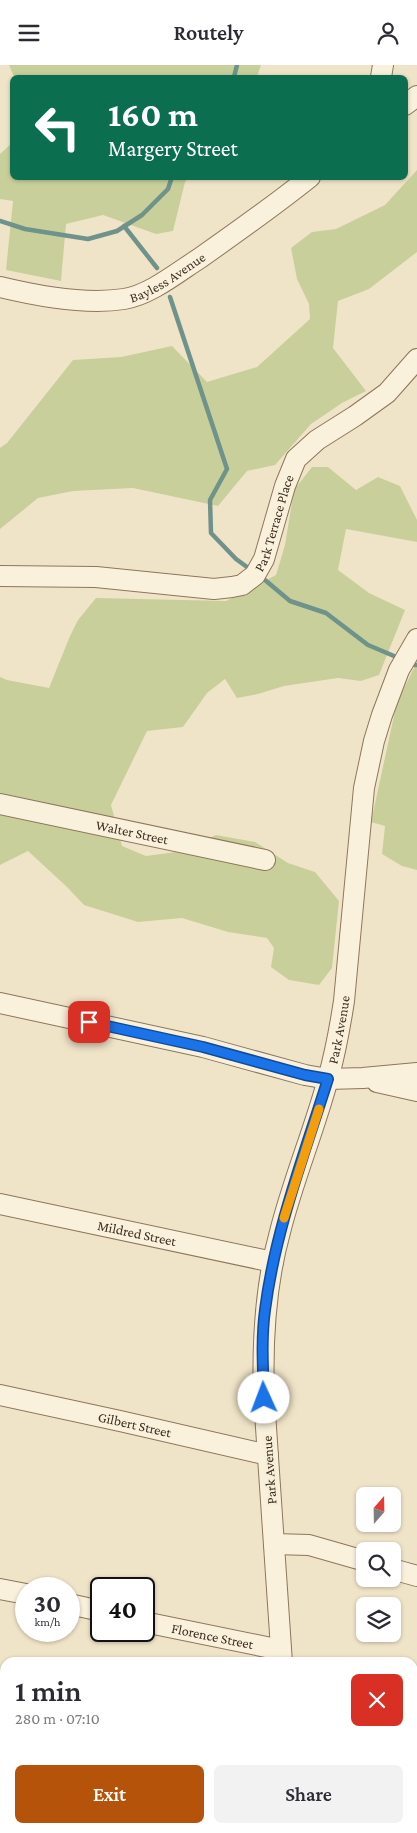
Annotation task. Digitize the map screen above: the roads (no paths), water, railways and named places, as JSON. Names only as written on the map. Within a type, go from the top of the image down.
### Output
[{"type":"street","name":"Bayless Avenue","points":[[0,287],[91,302],[125,299],[139,295],[171,277],[268,211],[306,180]]},
{"type":"street","name":"Park Terrace Place","points":[[0,576],[96,577],[214,589],[242,585],[255,575],[264,559],[285,486],[296,459],[316,440],[355,416],[387,393],[417,359]]},
{"type":"street","name":"Park Avenue","points":[[282,1656],[262,1354],[265,1310],[280,1232],[328,1079],[344,1001],[364,788],[374,741],[399,670],[417,639]]},
{"type":"street","name":"Walter Street","points":[[0,804],[265,860]]},
{"type":"street","points":[[0,1003],[203,1047],[305,1075],[328,1079],[417,1073]]},
{"type":"street","points":[[362,1078],[417,1091]]},
{"type":"street","name":"Mildred Street","points":[[0,1205],[273,1262]]},
{"type":"street","name":"Gilbert Street","points":[[0,1395],[268,1455]]},
{"type":"street","points":[[274,1544],[308,1545],[356,1558]]},
{"type":"street","points":[[401,1572],[417,1576]]},
{"type":"street","points":[[0,1589],[15,1592]]},
{"type":"street","name":"Florence Street","points":[[155,1625],[282,1656]]},
{"type":"waterway","points":[[234,75],[237,65]]},
{"type":"waterway","points":[[0,221],[25,229],[88,239],[117,231],[142,215],[168,189],[171,180]]},
{"type":"waterway","points":[[124,226],[157,268]]},
{"type":"waterway","points":[[170,297],[227,469],[210,500],[211,533],[236,559],[247,567]]},
{"type":"waterway","points":[[265,580],[290,601],[326,613],[368,645],[394,656]]}]
